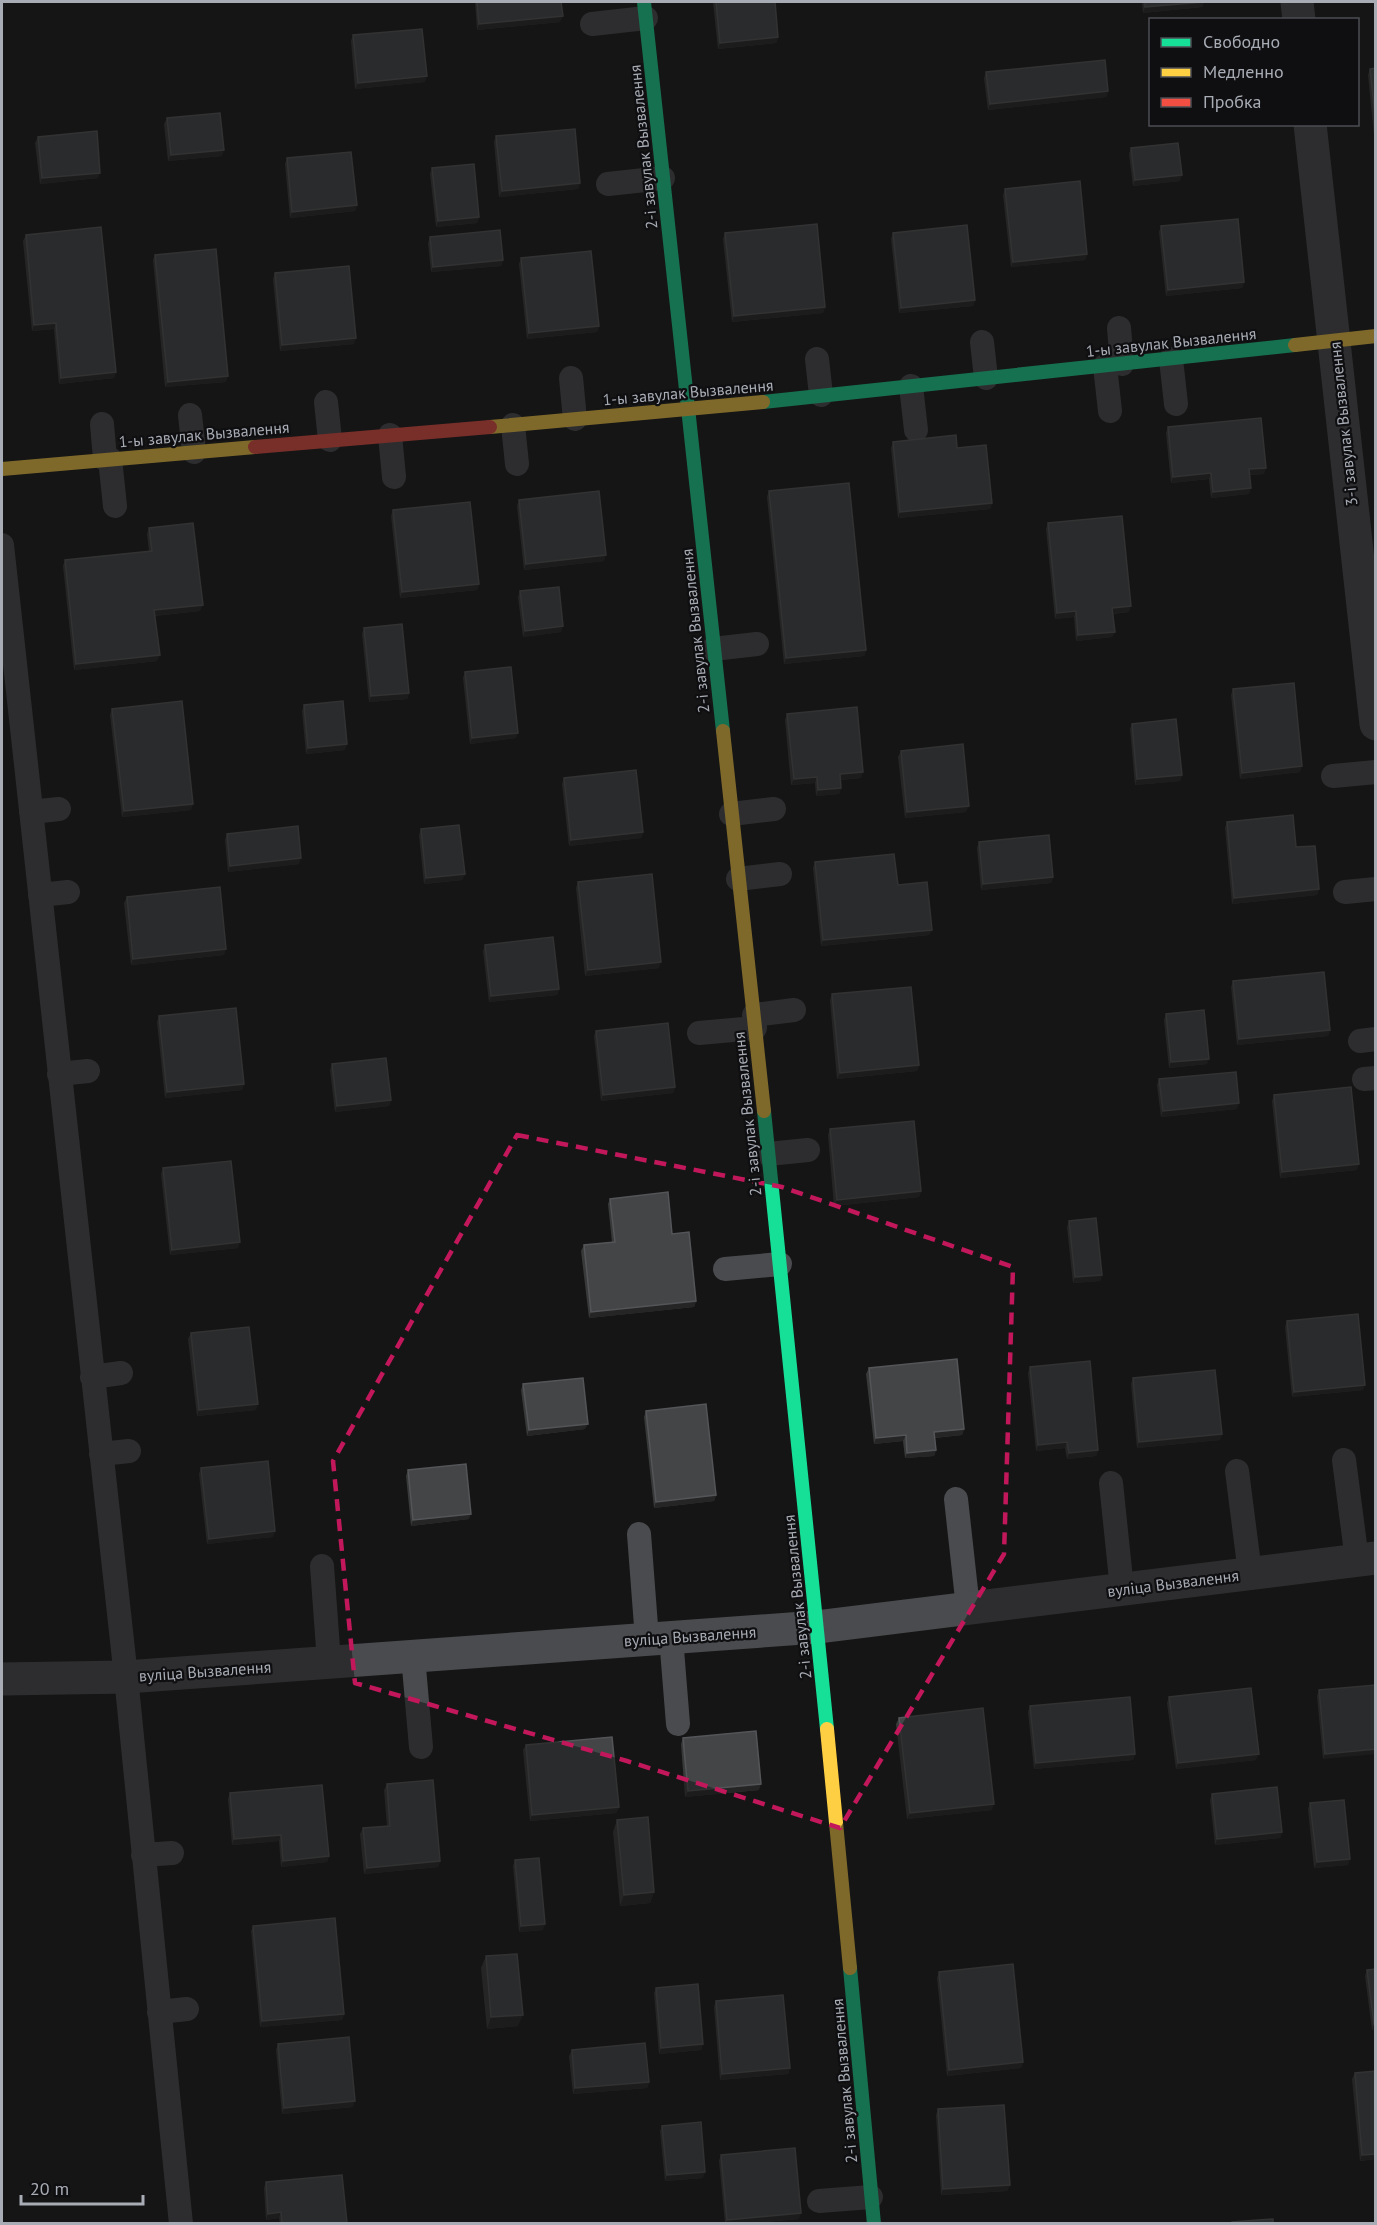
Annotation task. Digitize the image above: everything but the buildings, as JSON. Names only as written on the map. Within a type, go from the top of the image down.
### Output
[{"type":"street","points":[[1297,2],[1299,18]]},
{"type":"street","name":"2-і завулак Вызвалення","points":[[645,10],[780,1264],[874,2223]]},
{"type":"street","name":"3-і завулак Вызвалення","points":[[1310,126],[1376,724]]},
{"type":"street","name":"1-ы завулак Вызвалення","points":[[2,469],[687,410],[1376,336]]},
{"type":"street","name":"вуліца Вызвалення","points":[[2,1679],[126,1677],[817,1627],[1366,1559]]},
{"type":"lane","points":[[591,24],[645,10]]},
{"type":"lane","points":[[608,184],[663,178]]},
{"type":"lane","points":[[1110,411],[1119,328]]},
{"type":"lane","points":[[982,342],[986,378]]},
{"type":"lane","points":[[817,359],[821,396]]},
{"type":"lane","points":[[1171,359],[1176,404]]},
{"type":"lane","points":[[571,378],[575,419]]},
{"type":"lane","points":[[911,386],[916,430]]},
{"type":"lane","points":[[326,402],[330,440]]},
{"type":"lane","points":[[190,416],[194,452]]},
{"type":"lane","points":[[102,424],[115,506]]},
{"type":"lane","points":[[513,424],[517,464]]},
{"type":"lane","points":[[390,435],[394,477]]},
{"type":"lane","points":[[2,545],[126,1677],[181,2223]]},
{"type":"lane","points":[[713,649],[757,644]]},
{"type":"lane","points":[[1333,776],[1376,772]]},
{"type":"lane","points":[[31,812],[59,809]]},
{"type":"lane","points":[[731,814],[774,809]]},
{"type":"lane","points":[[738,879],[780,874]]},
{"type":"lane","points":[[1345,892],[1376,889]]},
{"type":"lane","points":[[40,896],[68,892]]},
{"type":"lane","points":[[699,1033],[794,1010]]},
{"type":"lane","points":[[59,1074],[88,1071]]},
{"type":"lane","points":[[768,1154],[808,1150]]},
{"type":"lane","points":[[724,1269],[780,1264]]},
{"type":"lane","points":[[93,1377],[121,1373]]},
{"type":"lane","points":[[101,1454],[129,1451]]},
{"type":"lane","points":[[1344,1460],[1366,1559]]},
{"type":"lane","points":[[1237,1471],[1250,1573]]},
{"type":"lane","points":[[1111,1483],[1122,1589]]},
{"type":"lane","points":[[956,1499],[968,1608]]},
{"type":"lane","points":[[639,1534],[678,1724]]},
{"type":"lane","points":[[322,1566],[329,1662]]},
{"type":"lane","points":[[413,1656],[421,1747]]},
{"type":"lane","points":[[143,1856],[172,1853]]},
{"type":"lane","points":[[159,2012],[187,2009]]},
{"type":"lane","points":[[819,2201],[871,2197]]},
{"type":"highlighted area","points":[[517,1135],[782,1187],[1013,1267],[1004,1554],[840,1828],[627,1761],[355,1683],[333,1461]]},
{"type":"traffic: fast","points":[[644,2],[723,731]]},
{"type":"traffic: fast","points":[[763,402],[1295,345]]},
{"type":"traffic: fast","points":[[764,1111],[827,1729]]},
{"type":"traffic: fast","points":[[850,1968],[874,2224]]},
{"type":"traffic: slow","points":[[1295,345],[1376,336]]},
{"type":"traffic: slow","points":[[490,427],[763,402]]},
{"type":"traffic: slow","points":[[2,469],[255,447]]},
{"type":"traffic: slow","points":[[723,731],[764,1111]]},
{"type":"traffic: slow","points":[[827,1729],[850,1968]]},
{"type":"traffic: jam","points":[[255,447],[490,427]]}]
